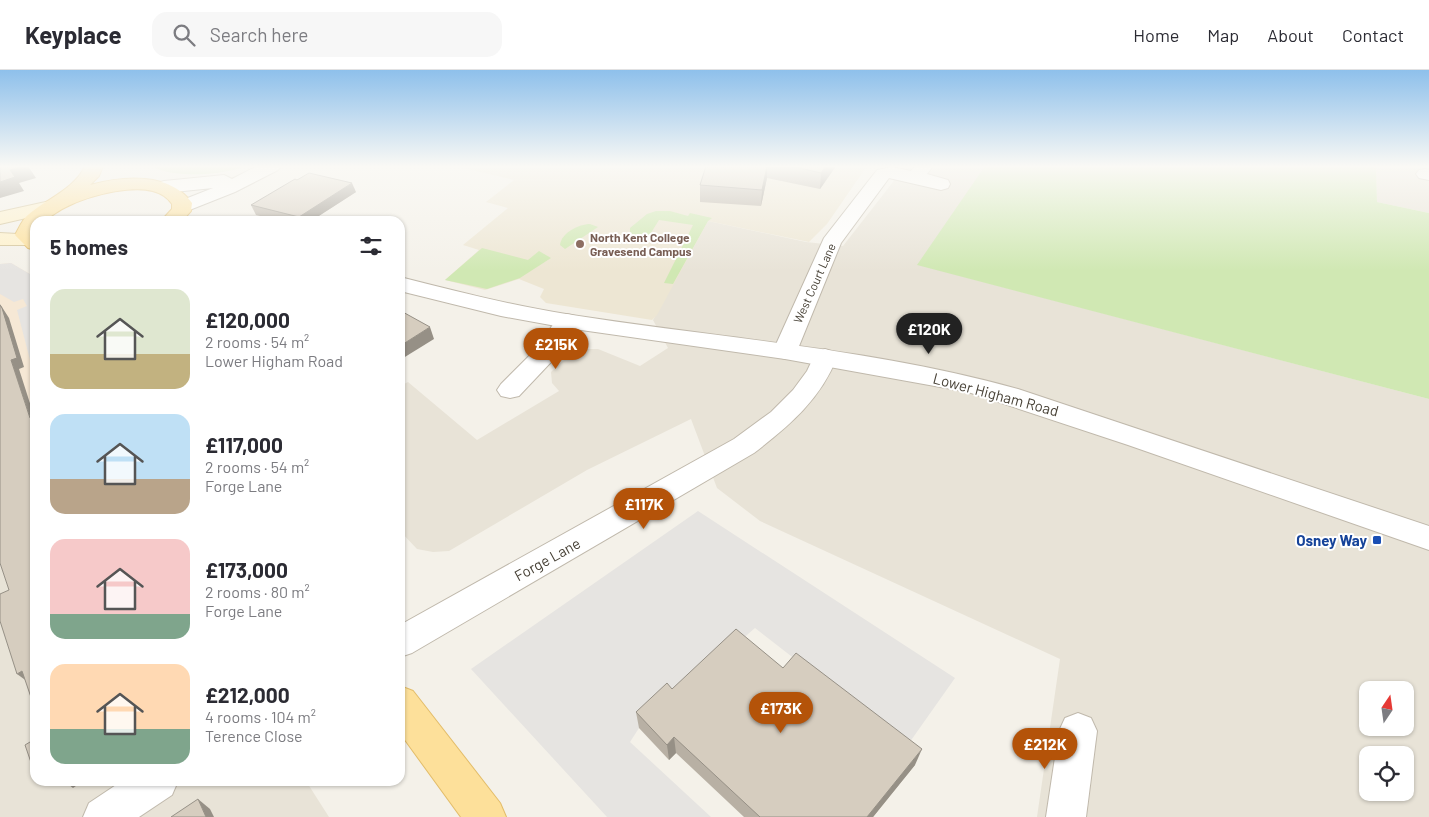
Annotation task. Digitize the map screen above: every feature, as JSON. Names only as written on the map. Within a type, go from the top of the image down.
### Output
[{"type":"main road","points":[[37,216],[59,201]]},
{"type":"main road","points":[[0,218],[66,201]]},
{"type":"main road","points":[[177,216],[182,203],[181,201]]},
{"type":"main road","points":[[30,226],[25,235],[30,240]]},
{"type":"main road","points":[[0,239],[30,242]]},
{"type":"main road","points":[[405,710],[486,817]]},
{"type":"street","points":[[179,216],[205,201]]},
{"type":"street","name":"West Court Lane","points":[[785,351],[831,242],[862,201]]},
{"type":"street","name":"Lower Higham Road","points":[[405,285],[501,309],[567,321],[825,357],[968,384],[1009,395],[1429,538]]},
{"type":"street","points":[[510,390],[544,355],[567,321]]},
{"type":"street","name":"Forge Lane","points":[[405,639],[744,446],[781,418],[798,401],[822,368],[825,357]]},
{"type":"street","points":[[1066,817],[1078,731]]},
{"type":"street","points":[[103,817],[150,786]]},
{"type":"shaded area","name":"North Kent College Gravesend Campus","points":[[843,201],[827,224],[809,242],[708,221],[657,315],[652,320],[546,303],[540,297],[544,289],[519,279],[485,290],[445,280],[479,250],[463,245],[508,208],[486,202]]},
{"type":"shaded area","points":[[878,201],[976,201],[927,267],[1429,399],[1429,817],[1037,817],[1060,659],[760,521],[717,488],[691,419],[587,470],[449,551],[433,552],[417,549],[405,536],[405,384],[408,382],[477,440],[559,391],[552,383],[551,372],[573,354],[588,349],[598,349],[640,366],[668,348],[653,320],[708,221],[806,242],[843,246]]},
{"type":"shaded area","points":[[1429,201],[1429,213],[1377,202]]},
{"type":"shaded area","points":[[11,263],[30,274],[30,402],[28,398],[0,408],[0,264]]},
{"type":"shaded area","points":[[11,263],[30,274],[30,360],[17,310],[27,306],[23,299],[14,302],[0,294],[0,264]]},
{"type":"shaded area","points":[[30,402],[30,786],[309,786],[329,817],[0,817],[0,413]]},
{"type":"shaded area","points":[[698,511],[955,678],[907,746],[755,628],[639,728],[630,742],[711,817],[607,817],[471,669]]},
{"type":"green space","points":[[961,201],[1377,201],[1429,213],[1429,399],[917,265]]},
{"type":"green space","points":[[656,211],[670,211],[688,216],[690,213],[712,218],[708,221],[673,284],[664,283],[693,225],[659,220],[649,236],[644,235],[640,238],[630,235],[630,228],[647,214]]},
{"type":"green space","points":[[590,224],[598,227],[565,249],[560,245],[561,241],[571,230]]},
{"type":"green space","points":[[482,248],[528,260],[539,251],[551,258],[520,278],[487,289],[445,280]]},
{"type":"building","points":[[258,201],[324,201],[301,216],[251,205]]},
{"type":"building","points":[[0,305],[17,358],[11,360],[30,418],[30,694],[22,671],[17,674],[0,621],[0,594],[9,590],[0,563]]},
{"type":"building","points":[[405,313],[430,327],[405,343]]},
{"type":"building","points":[[736,629],[783,668],[796,653],[922,749],[867,817],[760,817],[674,737],[667,745],[636,712],[667,683],[672,689]]},
{"type":"building","points":[[30,742],[30,759],[25,745]]},
{"type":"building","points":[[198,799],[206,817],[171,817]]},
{"type":"place","name":"North Kent College Gravesend Campus","points":[[580,244]]},
{"type":"place","name":"Osney Way","points":[[1377,540]]}]
